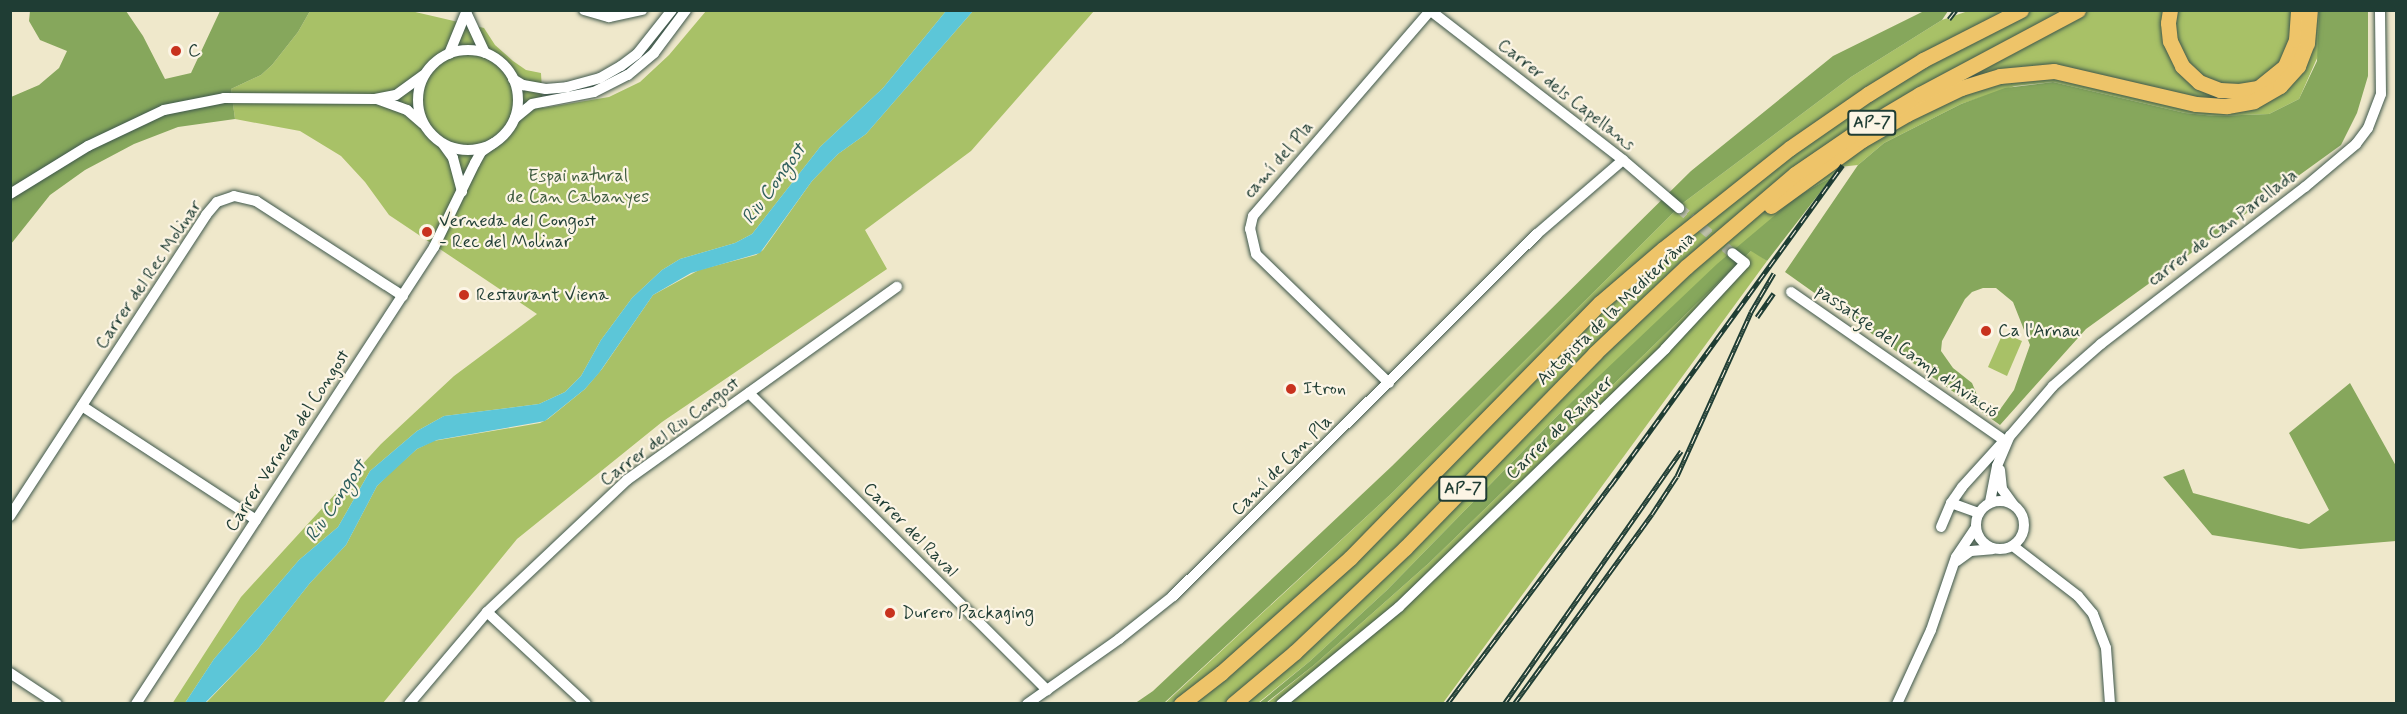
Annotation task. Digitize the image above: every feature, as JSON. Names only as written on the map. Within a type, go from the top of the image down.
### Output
[{"type":"highway","points":[[1923,60],[1997,10]]},
{"type":"highway","name":"Autopista de la Mediterrània","points":[[1181,704],[1221,673],[1350,558],[1600,303],[1654,256],[1790,148],[1923,60],[2021,10]]},
{"type":"highway","name":"Autopista de la Mediterrània","points":[[1233,704],[1295,651],[1390,563],[1595,353],[1686,267],[1795,174],[1856,132],[1930,88],[2078,10]]},
{"type":"highway","points":[[2170,10],[2168,23],[2170,41],[2182,66],[2199,82],[2220,90],[2238,92],[2258,88],[2273,79],[2285,66],[2296,40],[2298,10]]},
{"type":"highway","points":[[1686,267],[1862,140],[1940,97],[1982,80],[2017,72],[2054,71],[2196,104],[2227,106],[2263,98],[2280,86],[2298,66],[2307,43],[2310,10]]},
{"type":"street","points":[[584,10],[609,17],[642,10]]},
{"type":"street","points":[[513,80],[523,85],[546,89],[567,87],[600,78],[637,54],[672,10]]},
{"type":"street","points":[[443,143],[469,150],[494,142],[502,136],[514,118],[532,104],[594,92],[628,75],[654,53],[686,10]]},
{"type":"street","name":"carrer de Can Parellada","points":[[1941,527],[1951,503],[2006,443],[2053,386],[2095,349],[2356,144],[2368,128],[2381,94],[2380,10]]},
{"type":"street","points":[[466,11],[485,53]]},
{"type":"street","points":[[449,54],[466,11]]},
{"type":"street","name":"Carrer dels Capellans","points":[[1431,11],[1623,160],[1679,208]]},
{"type":"street","name":"camí del Pla","points":[[1389,383],[1256,254],[1250,229],[1253,216],[1431,11]]},
{"type":"street","points":[[10,194],[87,146],[164,110],[224,98],[375,99],[396,95],[449,54],[467,50],[485,53],[497,59],[513,80],[518,99],[514,118]]},
{"type":"street","points":[[424,75],[418,100],[425,126]]},
{"type":"street","points":[[375,99],[407,110],[443,143],[453,158],[462,192]]},
{"type":"street","name":"Carrer Verneda del Congost","points":[[136,704],[434,248],[481,152],[494,142]]},
{"type":"street","name":"Camí de Can Pla","points":[[1027,704],[1119,639],[1181,588],[1537,234],[1623,160]]},
{"type":"street","name":"Carrer del Rec Molinar","points":[[10,516],[206,215],[217,202],[227,197],[244,197],[256,201],[403,296]]},
{"type":"street","name":"Carrer de Raiguer","points":[[1281,704],[1400,607],[1665,349],[1745,263],[1732,253]]},
{"type":"street","name":"Carrer del Riu Congost","points":[[410,704],[488,612],[627,480],[897,287]]},
{"type":"street","name":"passatge del Camp d'Aviació","points":[[1791,292],[2006,443]]},
{"type":"street","name":"Carrer del Raval","points":[[749,393],[1047,690]]},
{"type":"street","points":[[82,406],[256,520]]},
{"type":"street","points":[[2006,443],[2000,477],[2002,489],[2023,518],[2024,544],[2039,564]]},
{"type":"street","name":"carrer de Can Parellada","points":[[1990,502],[1997,466],[2006,443]]},
{"type":"street","points":[[1898,704],[1931,630],[1956,556],[1976,529],[1978,513],[1990,502],[2006,501],[2014,505]]},
{"type":"street","points":[[1951,503],[1978,513]]},
{"type":"street","points":[[1976,529],[1983,543],[1998,549]]},
{"type":"street","points":[[1951,568],[1971,551],[2013,546],[2023,533]]},
{"type":"street","points":[[2013,546],[2039,564],[2078,597],[2100,628],[2106,648],[2110,704]]},
{"type":"street","points":[[488,612],[586,704]]},
{"type":"street","points":[[10,673],[57,704]]},
{"type":"green space","points":[[1971,10],[2319,11],[2318,56],[2299,99],[2269,114],[2215,116],[2185,113],[2053,82],[2015,86],[1961,104],[1884,143],[1858,165],[1839,167],[1832,177],[1799,195],[1559,414],[1387,590],[1310,661],[1258,703],[1164,704],[1392,493],[1683,203],[1851,77],[1942,20]]},
{"type":"green space","points":[[30,11],[126,11],[143,36],[165,79],[191,73],[220,11],[310,11],[298,32],[272,65],[261,75],[231,89],[235,119],[178,127],[134,144],[85,170],[50,195],[11,244],[11,97],[39,85],[59,68],[67,51],[40,40],[29,21]]},
{"type":"green space","name":"Espai natural de Can Cabanyes","points":[[310,11],[411,11],[484,28],[495,45],[513,61],[526,70],[541,73],[543,108],[609,97],[640,82],[669,55],[706,11],[946,11],[883,88],[820,147],[752,234],[735,243],[680,259],[662,270],[632,298],[601,340],[581,376],[565,392],[539,404],[444,416],[417,431],[370,471],[338,527],[299,560],[214,659],[185,703],[172,704],[241,597],[381,444],[454,376],[537,314],[389,215],[365,182],[341,156],[300,131],[235,119],[231,89],[261,75],[272,65],[298,32]]},
{"type":"green space","points":[[973,11],[1094,11],[971,151],[865,230],[887,269],[662,422],[517,539],[383,703],[205,704],[258,649],[310,583],[346,545],[377,486],[392,471],[417,449],[433,441],[540,423],[548,419],[585,389],[602,369],[653,295],[699,270],[756,255],[763,250],[812,181],[838,154],[866,134]]},
{"type":"green space","points":[[1924,11],[1948,11],[1942,20],[1851,77],[1683,203],[1392,493],[1164,703],[1134,704],[1153,691],[1392,466],[1691,171],[1833,56]]},
{"type":"green space","points":[[2319,11],[2368,11],[2368,76],[2357,113],[2341,145],[2086,329],[2000,425],[1785,272],[1858,165],[1884,143],[1961,104],[2005,88],[2053,82],[2185,113],[2215,116],[2269,114],[2299,99],[2317,61]],"holes":[[[1983,288],[1996,288],[2013,302],[2030,345],[2014,390],[1996,415],[1982,407],[1972,383],[1953,368],[1941,351],[1942,341],[1965,299],[1972,292]]]},
{"type":"green space","points":[[1832,177],[1767,261],[1751,251],[1429,563],[1314,665],[1266,703],[1258,704],[1310,661],[1387,590],[1559,414],[1717,264],[1799,195]]},
{"type":"green space","points":[[1752,250],[1767,261],[1443,703],[1266,704],[1314,665],[1429,563]]},
{"type":"green space","points":[[2003,333],[2022,341],[2007,376],[1988,367]]},
{"type":"green space","points":[[2350,383],[2396,466],[2396,541],[2300,549],[2212,535],[2163,477],[2184,469],[2193,493],[2309,524],[2329,510],[2289,433]]},
{"type":"water","points":[[946,11],[973,11],[866,134],[838,154],[812,181],[760,253],[691,273],[653,295],[599,373],[585,389],[545,421],[437,440],[417,449],[377,486],[346,545],[310,583],[258,649],[205,703],[185,703],[214,659],[299,560],[338,527],[370,471],[417,431],[444,416],[539,404],[565,392],[581,376],[601,340],[632,298],[662,270],[680,259],[735,243],[752,234],[820,147],[883,88]]},
{"type":"tunnel","points":[[1679,208],[1732,253]]},
{"type":"railway","points":[[1949,19],[1956,10]]},
{"type":"railway","points":[[1447,704],[1611,485],[1843,165]]},
{"type":"railway","points":[[1514,704],[1677,476],[1751,312],[1774,273]]},
{"type":"railway","points":[[1757,317],[1774,293]]},
{"type":"railway","points":[[1504,704],[1681,451]]},
{"type":"place","name":"C","points":[[176,51]]},
{"type":"place","name":"Verneda del Congost - Rec del Molinar","points":[[427,232]]},
{"type":"place","name":"Restaurant Viena","points":[[464,295]]},
{"type":"place","name":"Ca l'Arnau","points":[[1986,331]]},
{"type":"place","name":"Itron","points":[[1291,389]]},
{"type":"place","name":"Durero Packaging","points":[[890,613]]},
{"type":"water label","name":"Riu Congost","points":[[774,184]]},
{"type":"water label","name":"Riu Congost","points":[[336,501]]}]
